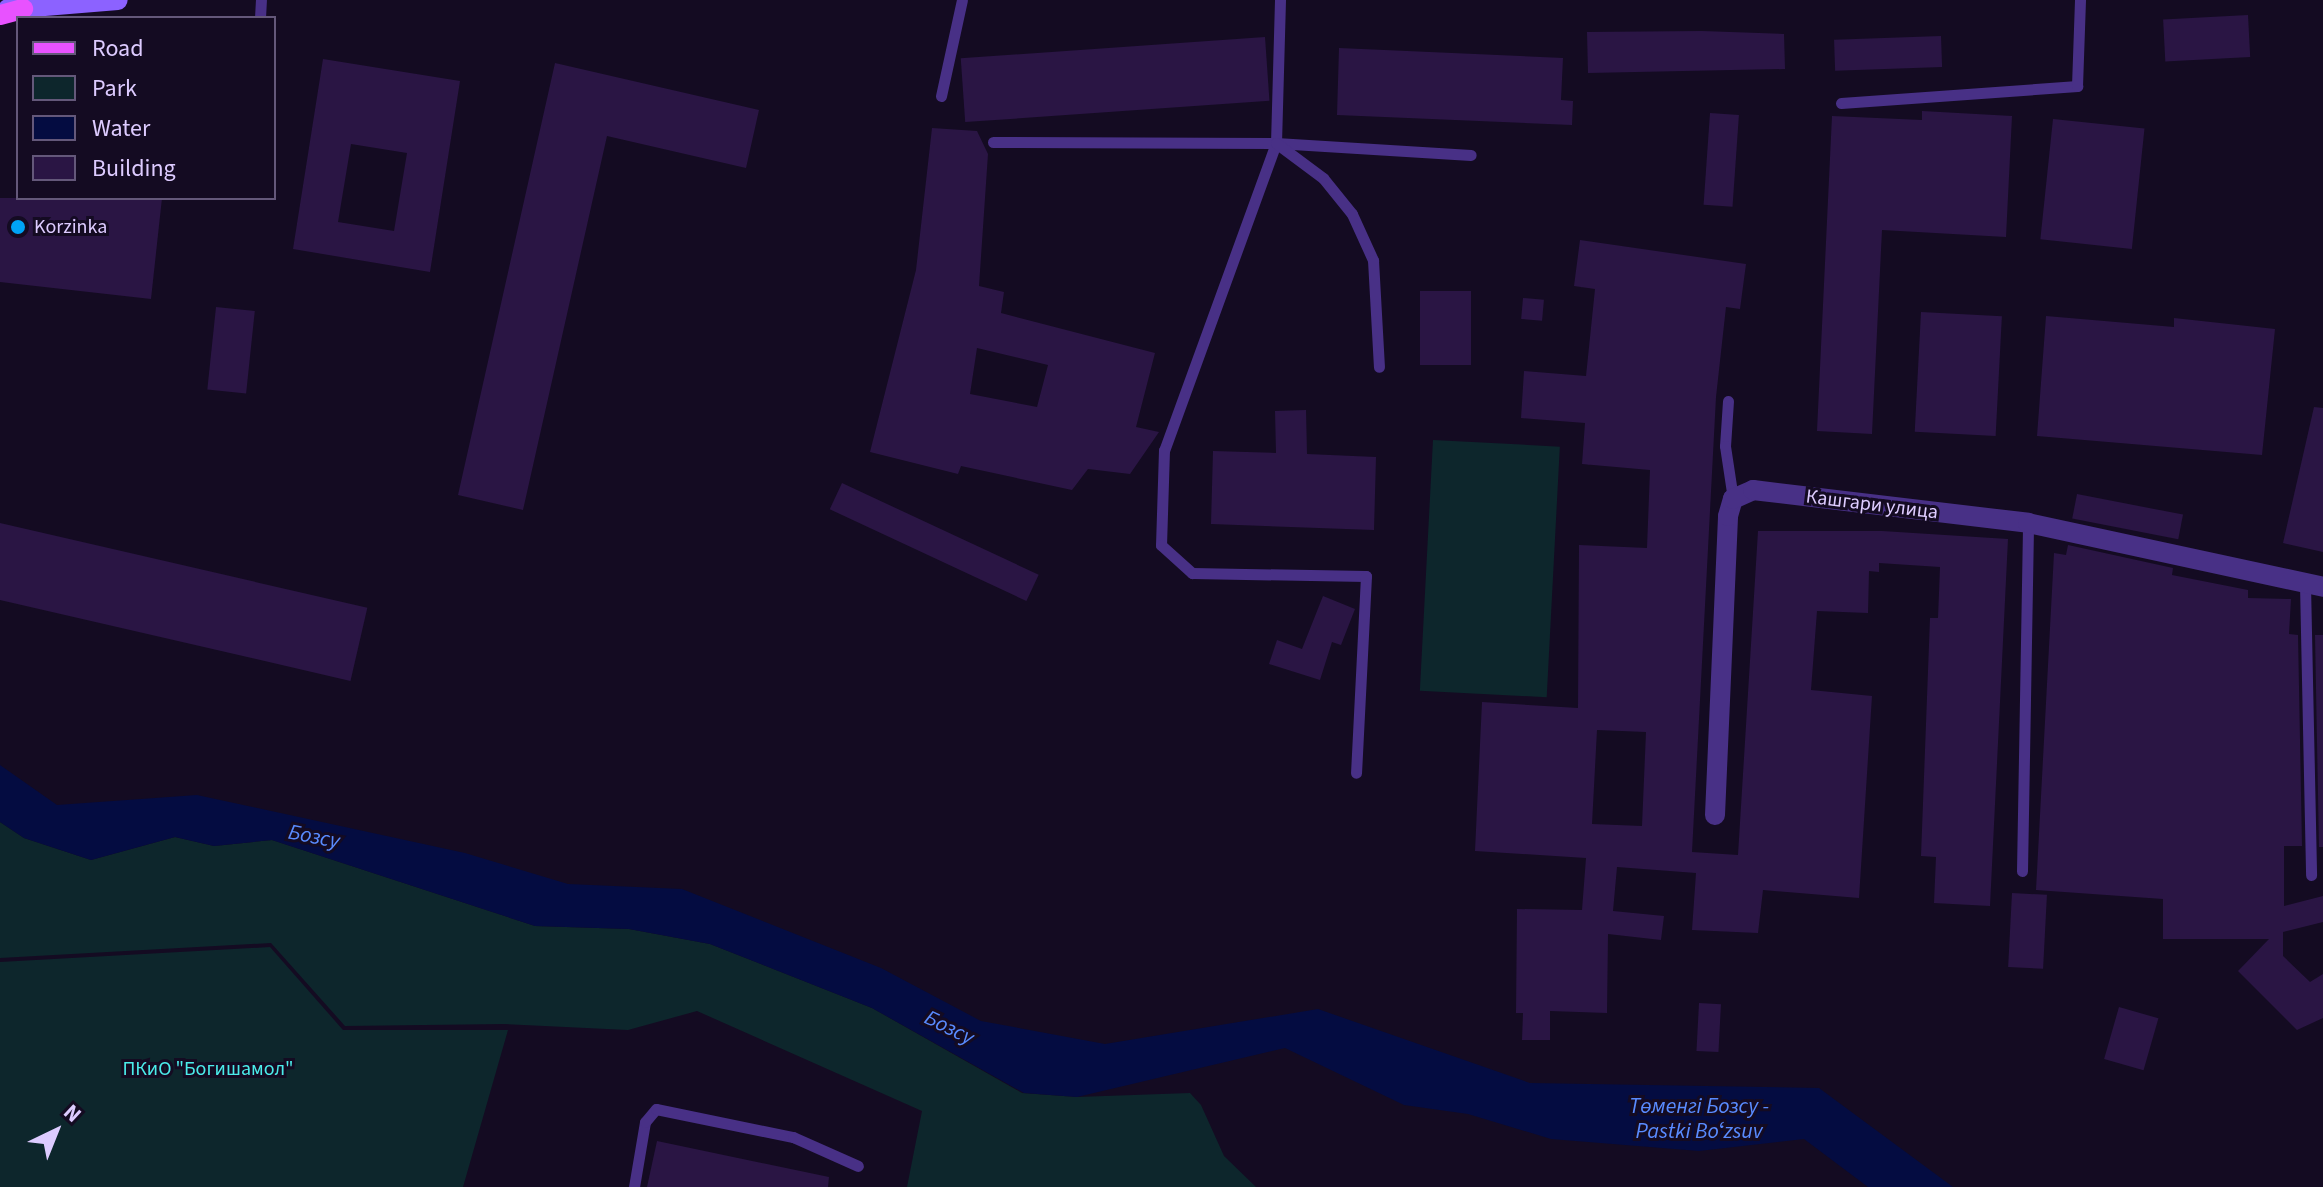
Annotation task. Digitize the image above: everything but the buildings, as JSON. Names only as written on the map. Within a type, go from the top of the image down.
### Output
[{"type":"main road","points":[[0,12],[118,0]]},
{"type":"street","name":"Кашгари улица","points":[[1733,499],[1753,490],[2028,523],[2314,586]]},
{"type":"street","points":[[1715,815],[1728,516],[1733,499]]},
{"type":"lane","points":[[941,96],[962,0]]},
{"type":"lane","points":[[1280,0],[1276,143],[1164,450],[1161,545],[1192,573],[1366,576],[1356,773]]},
{"type":"lane","points":[[1841,103],[2077,86],[2080,0]]},
{"type":"lane","points":[[993,142],[1276,143],[1471,155]]},
{"type":"lane","points":[[1276,143],[1323,178],[1352,214],[1373,260],[1379,367]]},
{"type":"lane","points":[[1728,401],[1725,446],[1733,499]]},
{"type":"lane","points":[[2022,871],[2028,523]]},
{"type":"lane","points":[[2311,875],[2314,586]]},
{"type":"lane","points":[[634,1187],[645,1122],[656,1109],[793,1137],[858,1166]]},
{"type":"green space","points":[[1433,440],[1560,447],[1547,697],[1420,691]]},
{"type":"green space","points":[[0,822],[24,838],[91,860],[175,837],[214,846],[272,840],[535,926],[629,929],[710,944],[872,1008],[1022,1093],[1077,1097],[1190,1093],[1201,1105],[1224,1156],[1256,1187],[907,1187],[922,1111],[697,1011],[628,1030],[504,1024],[345,1026],[271,943],[0,958]]},
{"type":"green space","name":"ПКиО \"Богишамол\"","points":[[270,947],[343,1030],[508,1030],[463,1187],[0,1187],[0,962]]},
{"type":"water","name":"Төменгі Бозсу - Pastki Boʻzsuv","points":[[0,765],[57,805],[197,795],[465,853],[568,884],[682,889],[881,968],[981,1021],[1105,1044],[1318,1009],[1530,1083],[1819,1088],[1953,1187],[1868,1187],[1804,1139],[1699,1151],[1551,1139],[1468,1114],[1404,1105],[1285,1048],[1077,1097],[1024,1093],[872,1008],[710,944],[629,929],[535,926],[272,840],[214,846],[175,837],[91,860],[24,838],[0,822]]},
{"type":"place","name":"Korzinka","points":[[18,227]]},
{"type":"water label","name":"Бозсу","points":[[314,837]]},
{"type":"water label","name":"Бозсу","points":[[949,1028]]}]
